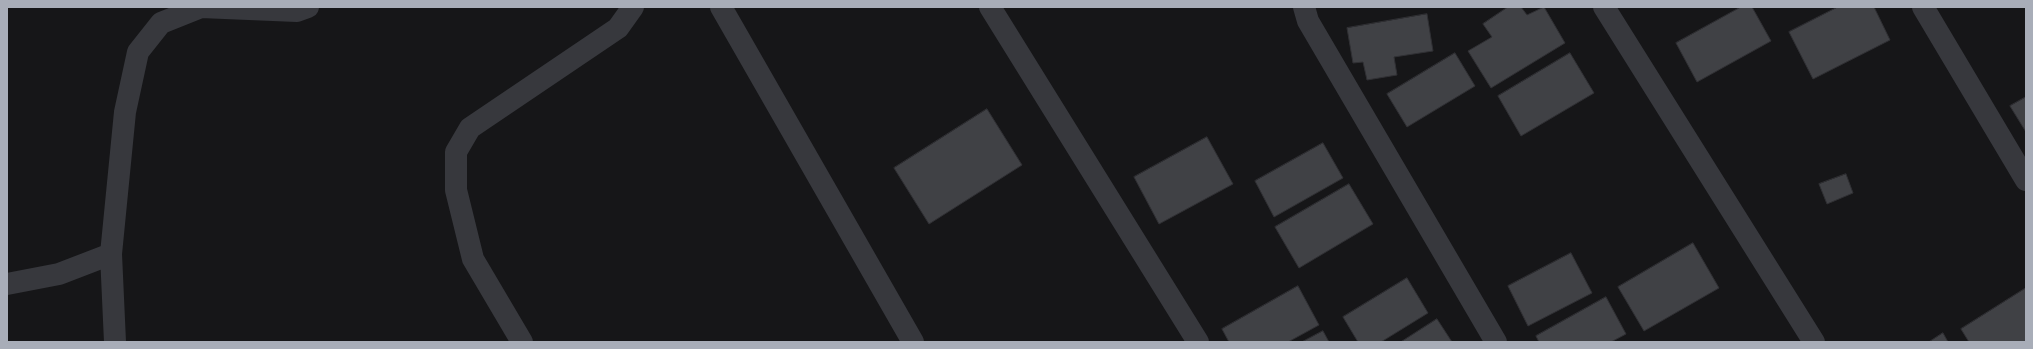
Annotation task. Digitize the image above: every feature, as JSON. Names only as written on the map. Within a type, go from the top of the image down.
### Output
[{"type":"street","points":[[115,342],[111,254],[126,112],[138,52],[157,15],[201,7],[297,11],[308,7]]},
{"type":"street","points":[[522,342],[473,259],[456,190],[456,152],[470,128],[618,28],[633,7]]},
{"type":"street","points":[[721,7],[913,342]]},
{"type":"street","points":[[990,7],[1198,342]]},
{"type":"street","points":[[1304,7],[1308,21],[1496,342]]},
{"type":"street","points":[[1604,7],[1814,342]]},
{"type":"street","points":[[1923,7],[2026,180]]},
{"type":"street","points":[[7,284],[59,274],[111,254]]},
{"type":"building","points":[[1508,7],[1521,7],[1527,15],[1544,7],[1565,43],[1491,88],[1468,51],[1492,37],[1483,24]]},
{"type":"building","points":[[1741,7],[1752,7],[1771,41],[1697,82],[1676,43]]},
{"type":"building","points":[[1838,7],[1874,7],[1890,40],[1813,79],[1789,32]]},
{"type":"building","points":[[1427,14],[1433,51],[1394,57],[1397,75],[1367,80],[1363,62],[1353,63],[1347,28]]},
{"type":"building","points":[[1455,53],[1475,86],[1407,127],[1387,94]]},
{"type":"building","points":[[1570,53],[1594,93],[1521,136],[1498,96]]},
{"type":"building","points":[[2026,97],[2026,132],[2010,106]]},
{"type":"building","points":[[987,109],[1022,165],[929,224],[894,168]]},
{"type":"building","points":[[1207,137],[1233,184],[1159,224],[1134,177]]},
{"type":"building","points":[[1323,143],[1343,178],[1274,217],[1255,181]]},
{"type":"building","points":[[1846,174],[1853,193],[1827,204],[1819,184]]},
{"type":"building","points":[[1349,184],[1373,224],[1299,268],[1275,227]]},
{"type":"building","points":[[1693,243],[1719,288],[1644,331],[1618,287]]},
{"type":"building","points":[[1571,253],[1592,293],[1528,326],[1508,286]]},
{"type":"building","points":[[1407,278],[1428,313],[1381,342],[1358,342],[1343,317]]},
{"type":"building","points":[[1298,286],[1319,325],[1288,342],[1229,342],[1222,329]]},
{"type":"building","points":[[2026,288],[2026,342],[1969,342],[1961,329]]},
{"type":"building","points":[[1606,297],[1626,334],[1611,342],[1539,342],[1536,336]]},
{"type":"building","points":[[1437,319],[1452,342],[1401,342]]},
{"type":"building","points":[[1323,331],[1329,342],[1302,342]]},
{"type":"building","points":[[1943,333],[1948,342],[1929,342]]}]
